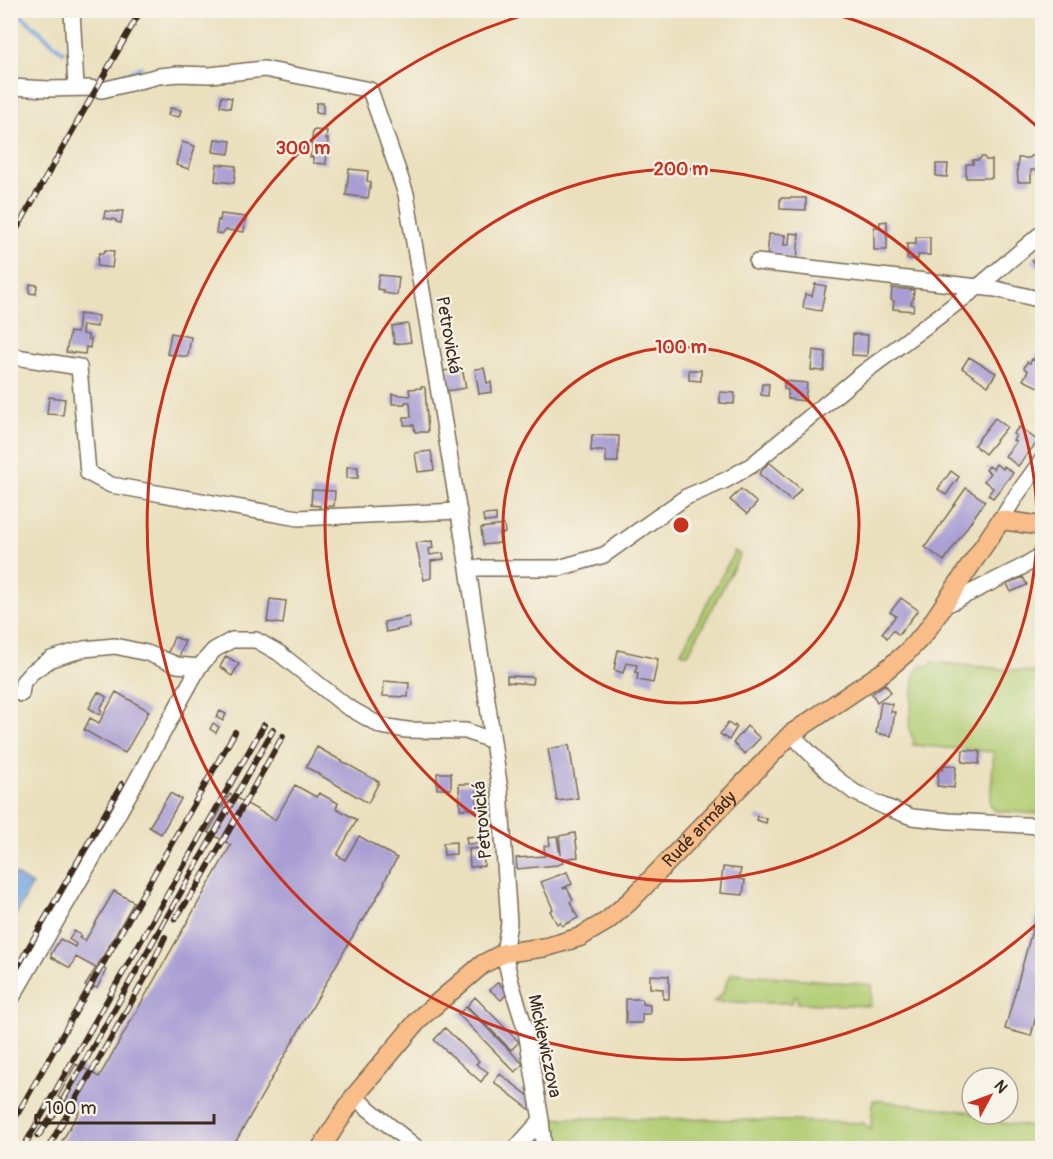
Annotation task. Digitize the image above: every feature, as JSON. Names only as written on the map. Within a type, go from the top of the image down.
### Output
[{"type":"main road","points":[[1001,520],[1042,526]]},
{"type":"main road","name":"Rudé armády","points":[[321,1149],[354,1097],[421,1017],[483,964],[504,953],[547,947],[580,937],[607,921],[630,901],[791,734],[886,670],[906,653],[925,633],[1001,520]]},
{"type":"street","points":[[72,10],[76,87]]},
{"type":"street","name":"Petrovická","points":[[10,87],[49,89],[76,87],[102,90],[159,76],[210,75],[264,69],[370,90],[406,194],[468,568],[500,790],[509,923],[504,953]]},
{"type":"street","points":[[468,568],[559,568],[604,555],[686,497],[726,480],[752,465],[859,376],[978,287],[1042,233]]},
{"type":"street","points":[[757,262],[996,289],[1042,300]]},
{"type":"street","points":[[10,356],[79,367],[88,473],[111,485],[298,518],[459,511]]},
{"type":"street","name":"Rudé armády","points":[[1001,520],[1042,460]]},
{"type":"street","points":[[944,606],[1042,555]]},
{"type":"street","points":[[10,1001],[123,805],[199,667],[214,650],[232,640],[256,640],[279,653],[346,706],[381,726],[407,730],[466,731],[493,741]]},
{"type":"street","points":[[21,694],[22,682],[32,672],[51,659],[84,649],[115,646],[147,653],[177,665],[199,667]]},
{"type":"street","points":[[791,734],[832,775],[854,792],[892,810],[912,817],[949,821],[1042,826]]},
{"type":"street","name":"Mickiewiczova","points":[[504,953],[526,1031],[544,1149]]},
{"type":"street","points":[[354,1097],[417,1149]]},
{"type":"street","points":[[516,1149],[541,1120]]},
{"type":"green space","points":[[735,551],[740,555],[688,654],[681,652]]},
{"type":"green space","points":[[932,662],[1042,673],[1042,814],[995,811],[990,804],[994,752],[913,745],[914,741],[909,729],[915,673],[921,666],[929,666]]},
{"type":"green space","points":[[733,973],[872,985],[870,1006],[797,1003],[798,997],[795,996],[792,1003],[713,1002],[720,997]]},
{"type":"green space","points":[[873,1100],[960,1111],[960,1126],[1020,1125],[1042,1127],[1042,1148],[551,1148],[549,1124],[554,1118],[703,1119],[863,1123],[871,1130]]},
{"type":"water","points":[[11,872],[32,885],[11,924]]},
{"type":"building","points":[[222,96],[232,98],[230,108],[220,106]]},
{"type":"building","points":[[316,103],[323,103],[323,114],[316,113]]},
{"type":"building","points":[[170,108],[181,110],[179,117],[168,115]]},
{"type":"building","points":[[313,130],[327,131],[326,164],[313,163],[313,157],[310,157]]},
{"type":"building","points":[[215,139],[231,141],[229,154],[213,152]]},
{"type":"building","points":[[182,142],[195,146],[189,169],[176,165]]},
{"type":"building","points":[[1031,156],[1038,157],[1038,170],[1031,170],[1031,182],[1018,182],[1018,158],[1030,158]]},
{"type":"building","points":[[981,157],[992,160],[992,178],[966,178],[966,164],[973,164],[973,160],[979,160]]},
{"type":"building","points":[[217,164],[236,166],[234,183],[215,181]]},
{"type":"building","points":[[936,164],[948,164],[947,177],[936,176]]},
{"type":"building","points":[[349,169],[368,171],[367,181],[371,182],[368,198],[346,195]]},
{"type":"building","points":[[780,198],[806,198],[806,210],[780,209]]},
{"type":"building","points":[[105,211],[123,211],[121,223],[104,218]]},
{"type":"building","points":[[221,214],[246,217],[244,232],[226,230],[222,234],[216,233]]},
{"type":"building","points":[[887,221],[887,250],[874,250],[874,227],[880,227],[880,222]]},
{"type":"building","points":[[790,233],[799,234],[797,261],[767,259],[769,234],[785,235],[784,245],[789,245]]},
{"type":"building","points":[[916,237],[930,237],[930,255],[918,255],[918,259],[907,259],[907,244],[916,244]]},
{"type":"building","points":[[105,250],[114,251],[112,268],[97,266],[99,253],[104,253]]},
{"type":"building","points":[[1042,251],[1042,271],[1032,261]]},
{"type":"building","points":[[379,275],[399,277],[397,295],[383,293],[384,290],[377,289]]},
{"type":"building","points":[[30,284],[37,285],[36,294],[29,293]]},
{"type":"building","points":[[815,284],[826,286],[821,311],[803,308],[805,294],[812,296]]},
{"type":"building","points":[[892,288],[914,290],[911,304],[914,305],[913,311],[893,309]]},
{"type":"building","points":[[79,314],[98,316],[97,327],[83,325],[82,334],[88,335],[88,339],[91,339],[90,348],[86,347],[85,354],[66,352],[70,332],[77,333]]},
{"type":"building","points":[[408,324],[411,342],[394,344],[392,326]]},
{"type":"building","points":[[171,333],[191,337],[188,357],[167,354]]},
{"type":"building","points":[[853,334],[868,335],[867,356],[852,355]]},
{"type":"building","points":[[813,350],[826,352],[824,371],[811,370]]},
{"type":"building","points":[[1036,354],[1042,357],[1042,389],[1023,380],[1028,371],[1024,368],[1027,362],[1034,360]]},
{"type":"building","points":[[969,357],[996,373],[988,386],[962,368]]},
{"type":"building","points":[[462,368],[466,388],[446,391],[443,371]]},
{"type":"building","points":[[484,368],[487,383],[491,382],[492,392],[479,394],[475,369]]},
{"type":"building","points":[[689,370],[701,370],[701,381],[689,380]]},
{"type":"building","points":[[784,381],[807,383],[805,401],[788,399],[788,390],[784,389]]},
{"type":"building","points":[[762,384],[769,384],[768,396],[761,395]]},
{"type":"building","points":[[425,388],[428,432],[415,432],[414,425],[404,425],[404,417],[411,417],[410,402],[392,404],[392,394],[410,396],[409,389]]},
{"type":"building","points":[[720,392],[735,393],[734,404],[720,403]]},
{"type":"building","points":[[49,397],[65,399],[63,415],[47,414]]},
{"type":"building","points":[[995,418],[1007,427],[985,454],[974,445]]},
{"type":"building","points":[[1019,427],[1038,441],[1018,466],[1005,456],[1016,442],[1013,440],[1016,436],[1013,434]]},
{"type":"building","points":[[592,435],[619,436],[618,462],[606,462],[606,451],[591,451]]},
{"type":"building","points":[[431,451],[434,470],[418,472],[415,453]]},
{"type":"building","points":[[769,462],[801,489],[791,501],[759,474]]},
{"type":"building","points":[[996,464],[1003,469],[1004,466],[1013,473],[993,498],[988,495],[993,488],[984,481],[990,473],[986,470],[989,466],[993,469]]},
{"type":"building","points":[[347,467],[358,467],[358,478],[347,478]]},
{"type":"building","points":[[951,471],[959,477],[946,495],[938,489]]},
{"type":"building","points":[[966,488],[985,501],[944,561],[925,547]]},
{"type":"building","points":[[741,489],[757,503],[747,514],[730,500]]},
{"type":"building","points":[[312,490],[335,491],[334,506],[326,506],[326,510],[319,509],[320,506],[311,505]]},
{"type":"building","points":[[496,514],[496,521],[484,522],[483,515]]},
{"type":"building","points":[[504,525],[505,533],[499,534],[500,543],[483,545],[481,528]]},
{"type":"building","points":[[432,541],[433,548],[429,549],[430,555],[443,553],[444,559],[431,561],[431,578],[424,580],[416,543]]},
{"type":"building","points":[[1023,577],[1027,585],[1011,592],[1007,584]]},
{"type":"building","points":[[901,598],[918,610],[899,635],[893,630],[887,638],[882,633],[896,616],[890,612]]},
{"type":"building","points":[[270,599],[286,601],[283,624],[267,622]]},
{"type":"building","points":[[409,617],[410,627],[386,632],[384,622]]},
{"type":"building","points":[[174,637],[185,641],[179,657],[168,653]]},
{"type":"building","points":[[618,650],[658,659],[653,683],[637,680],[638,673],[635,672],[637,665],[626,663],[623,673],[614,670]]},
{"type":"building","points":[[226,656],[239,664],[232,676],[220,667]]},
{"type":"building","points":[[507,676],[533,677],[532,684],[507,682]]},
{"type":"building","points":[[384,681],[409,683],[408,697],[383,696]]},
{"type":"building","points":[[885,684],[891,692],[877,702],[872,694]]},
{"type":"building","points":[[98,692],[107,697],[100,709],[102,711],[100,715],[89,708]]},
{"type":"building","points":[[116,692],[149,711],[125,753],[84,730],[90,718],[99,723]]},
{"type":"building","points":[[881,702],[892,704],[891,712],[895,712],[891,736],[876,733]]},
{"type":"building","points":[[220,711],[226,714],[223,721],[216,717]]},
{"type":"building","points":[[213,723],[219,727],[216,733],[210,729]]},
{"type":"building","points":[[728,723],[737,727],[729,740],[720,734]]},
{"type":"building","points":[[747,726],[760,738],[745,754],[733,743]]},
{"type":"building","points":[[569,745],[578,798],[557,801],[548,749]]},
{"type":"building","points":[[317,747],[379,782],[368,803],[306,767]]},
{"type":"building","points":[[963,750],[980,751],[979,764],[962,762]]},
{"type":"building","points":[[944,765],[956,766],[954,788],[937,786],[939,769],[943,770]]},
{"type":"building","points":[[437,773],[451,773],[451,789],[437,789]]},
{"type":"building","points":[[459,784],[477,784],[477,809],[460,809]]},
{"type":"building","points":[[295,785],[316,797],[319,793],[338,803],[336,808],[357,820],[337,855],[345,860],[359,836],[397,858],[385,883],[232,1148],[58,1148],[80,1110],[58,1097],[76,1064],[99,1077],[231,845],[208,832],[230,794],[275,820]]},
{"type":"building","points":[[170,793],[181,799],[161,834],[149,827]]},
{"type":"building","points":[[757,816],[767,819],[766,823],[756,820]]},
{"type":"building","points":[[575,833],[578,857],[562,859],[563,863],[557,865],[517,869],[516,858],[545,856],[544,846],[550,845],[549,837],[557,836],[561,854],[559,836]]},
{"type":"building","points":[[482,836],[483,843],[467,844],[466,837]]},
{"type":"building","points":[[456,842],[456,854],[444,855],[443,843]]},
{"type":"building","points":[[483,848],[484,866],[470,867],[469,849]]},
{"type":"building","points":[[723,867],[741,869],[739,879],[745,880],[743,895],[720,893]]},
{"type":"building","points":[[567,872],[572,884],[563,888],[567,888],[573,900],[570,902],[578,918],[562,926],[560,922],[557,924],[550,911],[553,909],[541,882]]},
{"type":"building","points":[[114,891],[134,902],[98,965],[106,970],[97,988],[94,987],[92,990],[85,986],[96,968],[76,957],[70,968],[51,957],[51,954],[60,939],[75,947],[76,944],[69,939],[74,931],[81,935],[79,938],[85,941]]},
{"type":"building","points":[[1042,894],[1042,992],[1031,1036],[1005,1029]]},
{"type":"building","points":[[650,975],[669,976],[669,999],[663,999],[663,989],[650,988]]},
{"type":"building","points":[[498,982],[508,993],[501,1000],[490,990]]},
{"type":"building","points":[[475,997],[519,1042],[511,1050],[467,1006]]},
{"type":"building","points":[[626,999],[642,999],[642,1004],[650,1005],[650,1014],[642,1014],[642,1023],[626,1023]]},
{"type":"building","points":[[466,1007],[523,1064],[515,1072],[458,1014]]},
{"type":"building","points":[[445,1028],[479,1061],[476,1064],[488,1072],[481,1082],[434,1040]]},
{"type":"building","points":[[500,1074],[534,1100],[536,1107],[532,1111],[494,1082]]},
{"type":"waterway","points":[[15,10],[63,52]]},
{"type":"waterway","points":[[112,81],[141,67]]},
{"type":"railway","points":[[10,241],[141,10]]},
{"type":"railway","points":[[23,1148],[264,725]]},
{"type":"railway","points":[[38,1136],[59,1107],[273,730]]},
{"type":"railway","points":[[10,1127],[235,732]]},
{"type":"railway","points":[[175,919],[196,888],[283,736]]},
{"type":"railway","points":[[10,980],[122,784]]},
{"type":"railway","points":[[48,1148],[148,973],[165,937]]}]
